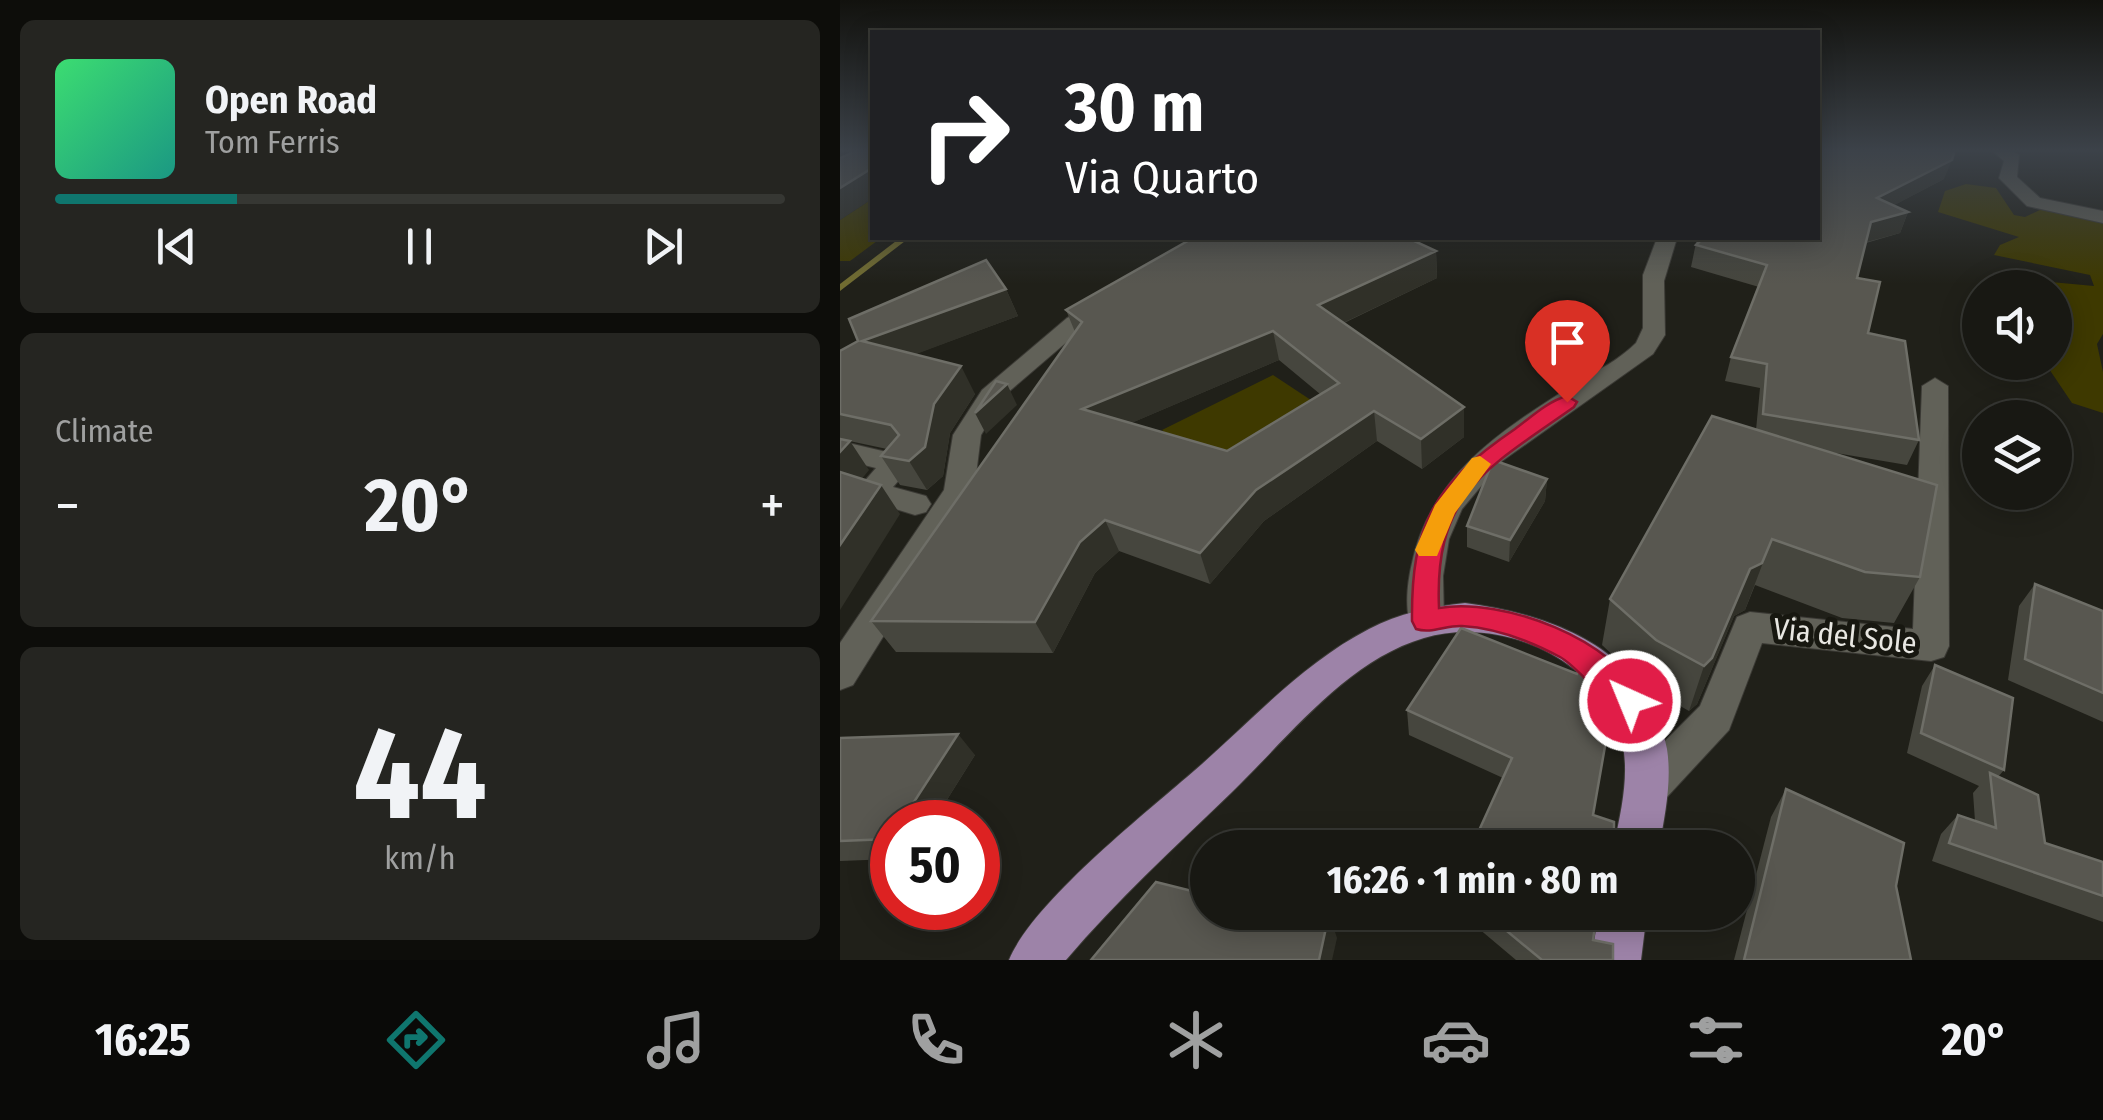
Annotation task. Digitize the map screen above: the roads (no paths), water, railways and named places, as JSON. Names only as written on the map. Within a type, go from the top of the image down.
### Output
[{"type":"main road","points":[[1034,960],[1130,854],[1309,692],[1368,644],[1426,621],[1460,615],[1497,620],[1532,629],[1588,658],[1630,701],[1647,753],[1651,784],[1640,830]]},
{"type":"main road","points":[[1616,960],[1620,930]]},
{"type":"street","points":[[2026,195],[2034,202],[2103,217]]},
{"type":"street","points":[[1426,621],[1424,567],[1430,538],[1444,511],[1480,464],[1621,368],[1650,340],[1656,328],[1653,279],[1665,240]]},
{"type":"street","points":[[840,674],[959,490],[967,435],[995,390],[1075,322],[1130,294]]},
{"type":"street","name":"Via del Sole","points":[[1651,784],[1715,717],[1750,627],[1931,646],[1935,386]]},
{"type":"street","points":[[840,450],[898,464],[871,491],[915,504]]},
{"type":"waterway","points":[[840,288],[902,240]]}]
